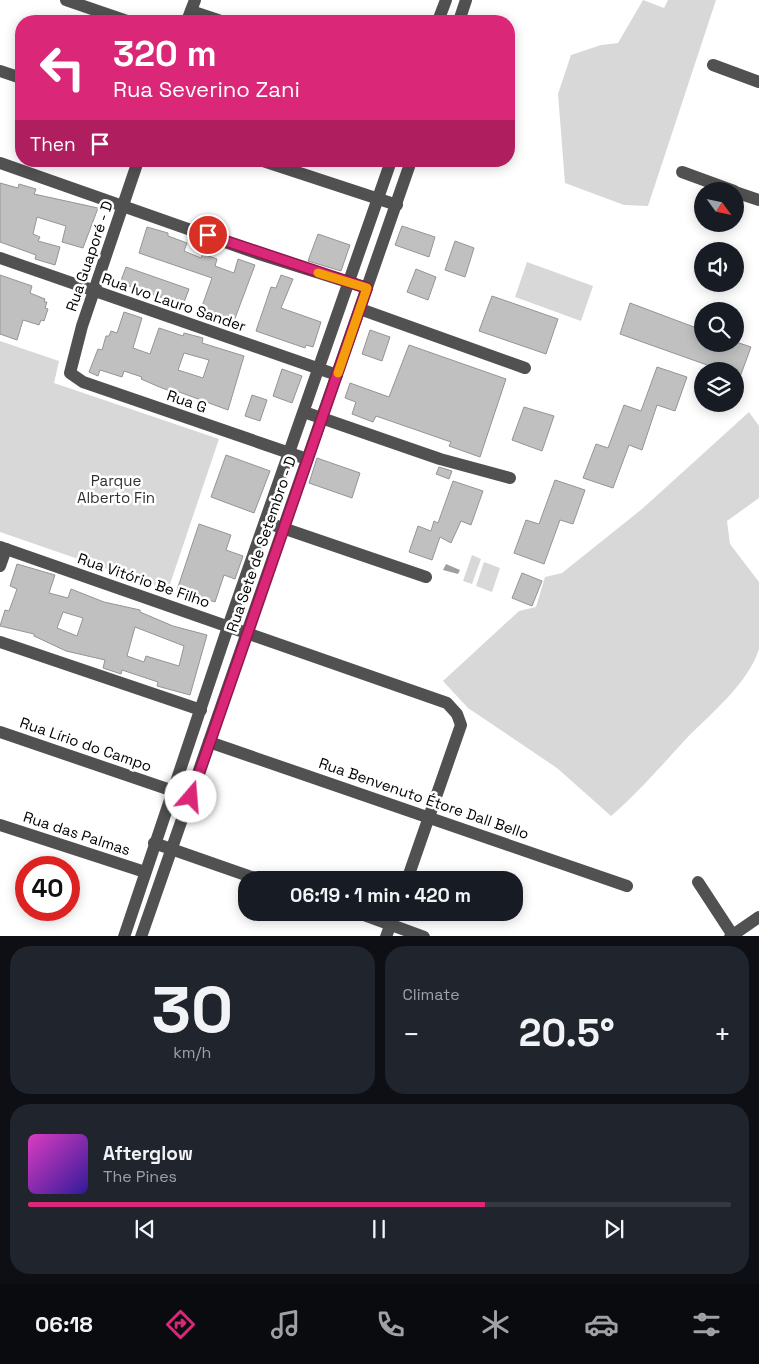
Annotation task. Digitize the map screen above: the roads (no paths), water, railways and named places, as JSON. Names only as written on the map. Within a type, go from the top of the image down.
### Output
[{"type":"street","points":[[66,0],[110,15]]},
{"type":"street","points":[[440,15],[446,0]]},
{"type":"street","points":[[461,15],[466,0]]},
{"type":"street","points":[[191,11],[203,15]]},
{"type":"street","points":[[714,65],[759,82]]},
{"type":"street","points":[[0,70],[15,76]]},
{"type":"street","points":[[0,163],[259,254],[367,288]]},
{"type":"street","name":"Rua Guaporé - D","points":[[71,362],[136,167]]},
{"type":"street","points":[[281,167],[397,205]]},
{"type":"street","name":"Rua Sete de Setembro - D","points":[[124,936],[228,627],[388,167]]},
{"type":"street","name":"Rua Sete de Setembro - D","points":[[143,931],[173,850],[409,167]]},
{"type":"street","points":[[682,172],[709,182]]},
{"type":"street","points":[[744,195],[759,200]]},
{"type":"street","name":"Rua Ivo Lauro Sander","points":[[0,258],[337,376]]},
{"type":"street","points":[[360,308],[525,368]]},
{"type":"street","name":"Rua G","points":[[71,362],[70,373],[83,382],[307,459]]},
{"type":"street","points":[[304,412],[440,459],[510,478]]},
{"type":"street","points":[[265,522],[426,577]]},
{"type":"street","points":[[0,566],[3,548]]},
{"type":"street","name":"Rua Vitório Be Filho","points":[[3,548],[447,703],[457,714],[461,725],[429,818]]},
{"type":"street","points":[[254,556],[273,560]]},
{"type":"street","points":[[0,642],[201,710]]},
{"type":"street","name":"Rua Lírio do Campo","points":[[0,732],[191,797]]},
{"type":"street","name":"Rua Benvenuto Étore Dall Bello","points":[[209,742],[627,886]]},
{"type":"street","points":[[410,871],[429,818]]},
{"type":"street","name":"Rua das Palmas","points":[[0,825],[145,872]]},
{"type":"street","points":[[154,843],[238,872]]},
{"type":"street","points":[[698,882],[732,936],[759,917]]},
{"type":"street","points":[[129,921],[143,931]]},
{"type":"street","points":[[390,924],[424,936]]},
{"type":"park label","name":"Parque Alberto Fin","points":[[116,488]]}]
